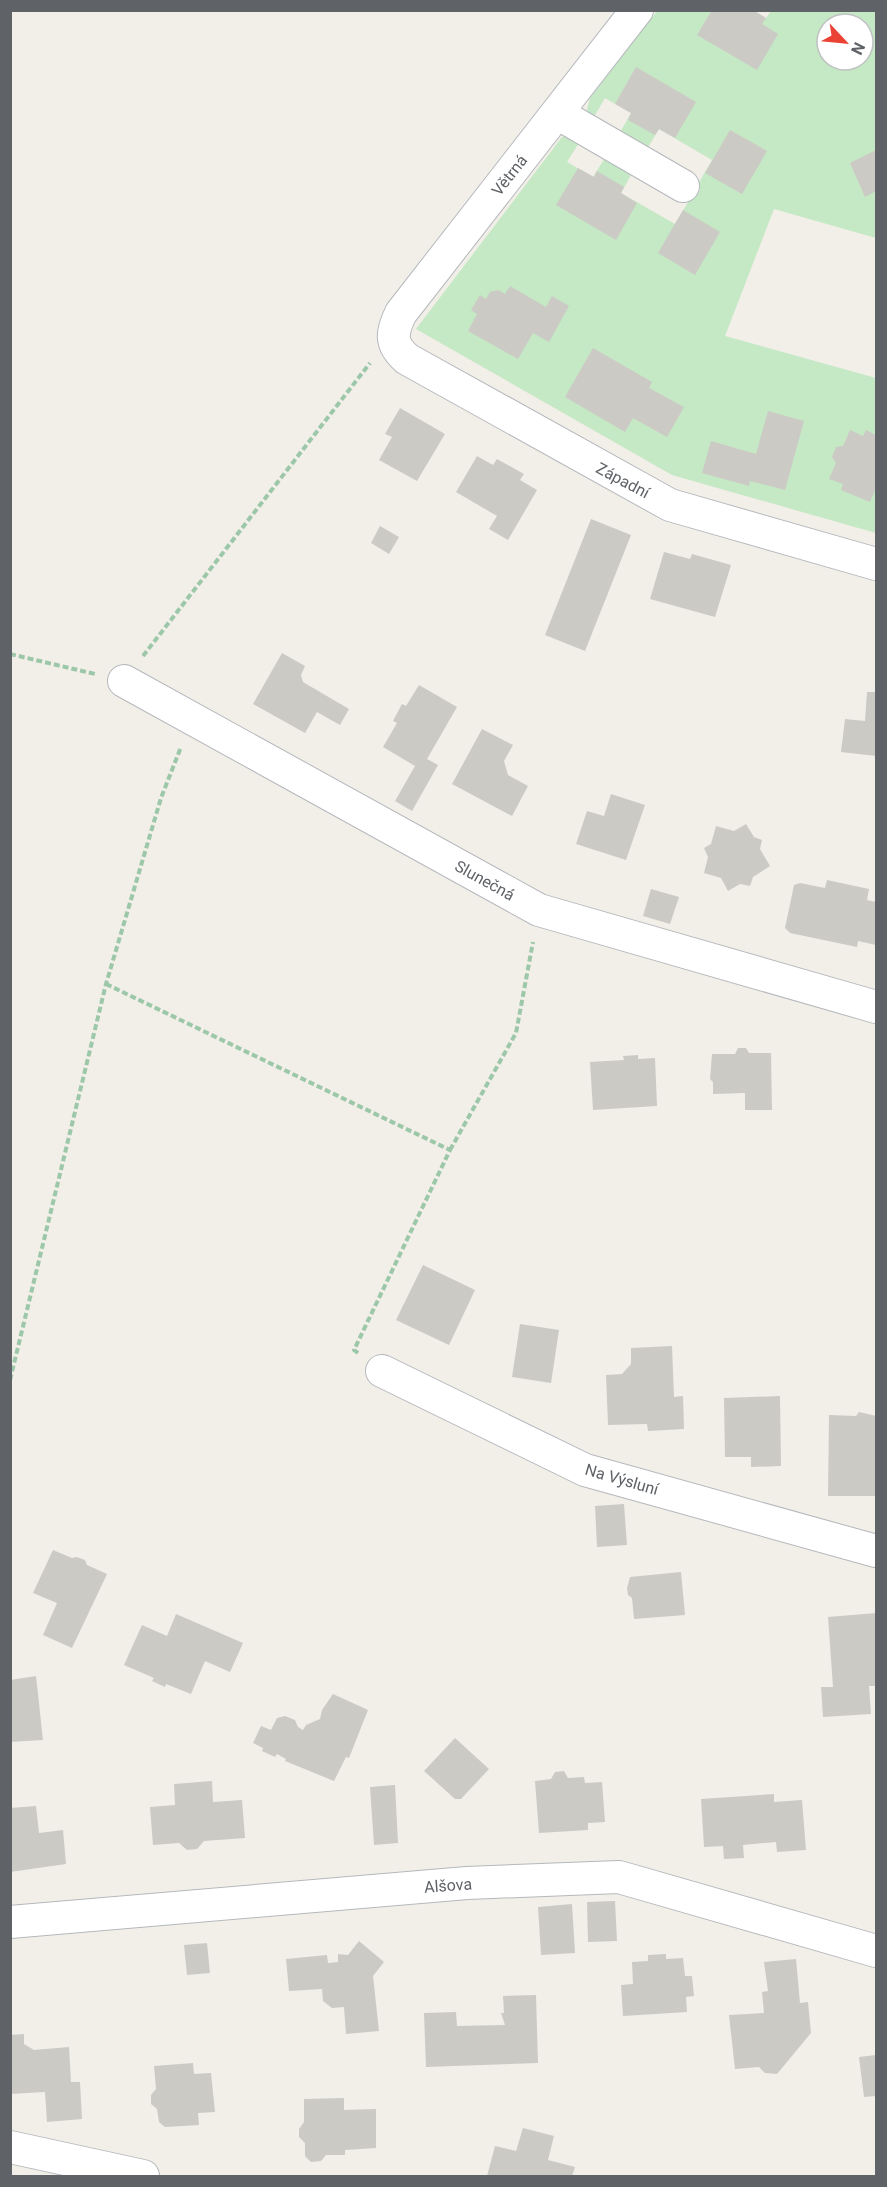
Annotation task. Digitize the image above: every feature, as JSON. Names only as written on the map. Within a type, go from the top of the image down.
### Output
[{"type":"street","name":"Větrná","points":[[393,339],[401,313],[637,10]]},
{"type":"street","points":[[557,113],[683,186]]},
{"type":"street","name":"Západní","points":[[393,339],[407,359],[670,505],[876,564]]},
{"type":"street","name":"Slunečná","points":[[124,681],[539,910],[876,1007]]},
{"type":"street","name":"Na Výsluní","points":[[382,1371],[585,1470],[876,1551]]},
{"type":"street","name":"Alšova","points":[[10,1922],[467,1883],[619,1877],[876,1951]]},
{"type":"street","points":[[10,2147],[143,2176]]},
{"type":"path","points":[[10,654],[124,681],[393,339]]},
{"type":"path","points":[[10,1380],[106,984],[161,798],[192,718]]},
{"type":"path","points":[[382,1371],[354,1350],[450,1150],[516,1033],[539,910]]},
{"type":"path","points":[[106,984],[450,1150]]},
{"type":"green space","points":[[657,11],[753,11],[766,18],[771,11],[876,11],[876,238],[774,209],[725,336],[876,378],[876,533],[672,475],[416,329],[562,137],[572,134],[582,138],[567,162],[593,177],[608,153],[635,168],[621,193],[675,224],[690,199],[695,198],[700,190],[698,184],[712,160],[659,129],[644,154],[617,138],[631,113],[605,98],[591,122],[587,109],[590,98]]},
{"type":"building","points":[[712,10],[753,10],[766,18],[762,24],[778,34],[757,70],[697,35]]},
{"type":"building","points":[[636,67],[696,102],[675,138],[659,129],[655,135],[628,120],[631,113],[615,104]]},
{"type":"building","points":[[730,130],[767,151],[742,194],[705,173]]},
{"type":"building","points":[[876,150],[876,191],[865,197],[850,163]]},
{"type":"building","points":[[578,168],[594,177],[597,171],[624,187],[621,193],[637,203],[616,240],[556,205]]},
{"type":"building","points":[[683,210],[720,232],[695,275],[658,253]]},
{"type":"building","points":[[510,286],[546,307],[552,296],[569,306],[549,342],[533,333],[518,359],[468,331],[477,314],[471,310],[480,295],[486,299],[490,292],[498,290],[505,294]]},
{"type":"building","points":[[593,348],[652,382],[649,388],[684,407],[667,437],[633,418],[625,432],[565,397]]},
{"type":"building","points":[[400,408],[445,434],[417,481],[379,460],[392,437],[385,434]]},
{"type":"building","points":[[768,411],[804,421],[785,490],[750,481],[749,486],[702,473],[711,441],[756,454]]},
{"type":"building","points":[[850,430],[863,436],[866,430],[876,435],[876,488],[870,502],[841,490],[843,484],[829,479],[836,463],[832,457],[836,447],[843,446]]},
{"type":"building","points":[[477,456],[493,465],[497,459],[524,474],[520,480],[537,490],[508,540],[489,529],[497,516],[456,492]]},
{"type":"building","points":[[591,519],[631,535],[585,651],[545,635]]},
{"type":"building","points":[[380,526],[399,537],[389,554],[371,543]]},
{"type":"building","points":[[664,552],[690,559],[692,554],[731,565],[715,617],[650,599]]},
{"type":"building","points":[[282,653],[305,666],[301,675],[303,682],[349,709],[340,725],[317,712],[305,733],[253,704]]},
{"type":"building","points":[[419,685],[457,707],[427,759],[438,765],[412,811],[395,801],[415,766],[383,747],[397,723],[393,721],[402,704],[406,706]]},
{"type":"building","points":[[867,692],[876,692],[876,756],[841,752],[845,719],[865,721]]},
{"type":"building","points":[[482,729],[513,745],[504,761],[508,775],[528,786],[512,816],[452,784]]},
{"type":"building","points":[[611,794],[645,805],[626,860],[576,844],[587,811],[604,816]]},
{"type":"building","points":[[746,824],[754,837],[762,840],[760,849],[770,866],[753,877],[750,886],[740,884],[728,891],[721,878],[704,873],[708,857],[704,848],[711,844],[716,826],[734,831]]},
{"type":"building","points":[[827,880],[869,889],[867,900],[876,902],[876,945],[858,941],[857,947],[790,933],[785,928],[794,885],[800,883],[825,888]]},
{"type":"building","points":[[651,889],[679,897],[670,924],[643,916]]},
{"type":"building","points":[[738,1048],[746,1048],[749,1053],[771,1053],[772,1110],[745,1110],[745,1093],[713,1094],[713,1082],[710,1079],[712,1054],[735,1054]]},
{"type":"building","points":[[638,1055],[638,1059],[655,1058],[657,1106],[593,1110],[590,1062],[624,1060],[623,1056]]},
{"type":"building","points":[[423,1265],[475,1290],[449,1345],[396,1320]]},
{"type":"building","points":[[520,1324],[559,1330],[551,1383],[512,1377]]},
{"type":"building","points":[[672,1346],[674,1397],[683,1396],[684,1429],[648,1431],[647,1424],[608,1425],[606,1375],[622,1374],[631,1364],[631,1348]]},
{"type":"building","points":[[780,1396],[781,1466],[751,1467],[751,1457],[725,1457],[724,1398]]},
{"type":"building","points":[[859,1412],[876,1416],[876,1496],[828,1496],[829,1415],[856,1416]]},
{"type":"building","points":[[624,1504],[627,1545],[597,1547],[595,1506]]},
{"type":"building","points":[[53,1550],[72,1558],[85,1560],[87,1565],[107,1574],[72,1648],[43,1635],[57,1603],[33,1593]]},
{"type":"building","points":[[681,1572],[685,1615],[634,1619],[632,1598],[628,1595],[627,1588],[630,1577]]},
{"type":"building","points":[[876,1613],[876,1686],[869,1686],[871,1714],[823,1717],[821,1687],[833,1687],[828,1617]]},
{"type":"building","points":[[176,1614],[243,1643],[230,1672],[205,1661],[191,1694],[166,1684],[165,1687],[152,1681],[154,1678],[124,1665],[142,1625],[167,1636]]},
{"type":"building","points":[[36,1676],[43,1740],[10,1742],[10,1680]]},
{"type":"building","points":[[333,1694],[368,1710],[349,1758],[346,1757],[334,1781],[285,1761],[286,1759],[277,1754],[275,1757],[262,1751],[263,1748],[253,1743],[261,1726],[271,1730],[277,1718],[285,1716],[295,1720],[298,1727],[303,1730],[306,1725],[320,1719],[322,1710]]},
{"type":"building","points":[[455,1738],[489,1769],[461,1799],[455,1799],[424,1771]]},
{"type":"building","points":[[564,1771],[568,1778],[584,1777],[585,1783],[602,1782],[605,1822],[588,1823],[588,1830],[539,1833],[535,1781],[551,1779],[555,1772]]},
{"type":"building","points":[[212,1781],[213,1802],[242,1800],[245,1838],[204,1841],[197,1849],[187,1850],[179,1843],[153,1845],[150,1807],[175,1805],[174,1784]]},
{"type":"building","points":[[395,1785],[398,1843],[374,1845],[370,1787]]},
{"type":"building","points":[[774,1794],[774,1802],[802,1800],[806,1850],[777,1852],[776,1842],[743,1845],[744,1858],[724,1859],[723,1846],[704,1847],[701,1799]]},
{"type":"building","points":[[36,1806],[39,1833],[63,1830],[66,1864],[10,1872],[10,1808]]},
{"type":"building","points":[[615,1901],[617,1941],[588,1942],[587,1902]]},
{"type":"building","points":[[572,1904],[575,1953],[541,1955],[538,1907]]},
{"type":"building","points":[[359,1941],[384,1962],[373,1976],[379,2031],[346,2034],[344,2007],[332,2008],[323,2001],[322,1989],[289,1991],[286,1959],[327,1955],[328,1963],[338,1962],[338,1954],[348,1955]]},
{"type":"building","points":[[207,1943],[210,1973],[187,1975],[184,1945]]},
{"type":"building","points":[[666,1954],[666,1959],[683,1958],[685,1976],[692,1976],[694,1996],[686,1997],[687,2012],[623,2016],[621,1985],[633,1984],[632,1962],[648,1961],[648,1955]]},
{"type":"building","points":[[796,1959],[800,2003],[808,2002],[811,2033],[777,2074],[765,2073],[759,2067],[735,2069],[729,2015],[764,2013],[762,1992],[768,1991],[764,1962]]},
{"type":"building","points":[[536,1995],[538,2063],[426,2067],[424,2013],[456,2012],[457,2026],[505,2025],[501,2013],[504,2013],[503,1996]]},
{"type":"building","points":[[24,2034],[24,2044],[34,2050],[69,2047],[71,2082],[80,2082],[82,2119],[47,2122],[45,2092],[10,2094],[10,2035]]},
{"type":"building","points":[[876,2055],[876,2096],[864,2097],[859,2057]]},
{"type":"building","points":[[193,2063],[194,2074],[211,2073],[215,2112],[198,2113],[199,2125],[165,2127],[159,2122],[157,2109],[151,2104],[151,2095],[156,2089],[154,2066]]},
{"type":"building","points":[[344,2098],[344,2110],[376,2109],[376,2148],[345,2150],[345,2155],[326,2155],[321,2161],[311,2162],[305,2156],[305,2143],[299,2137],[299,2129],[304,2122],[304,2099]]},
{"type":"building","points":[[523,2128],[554,2136],[548,2160],[575,2167],[572,2176],[487,2176],[495,2146],[516,2151]]}]
